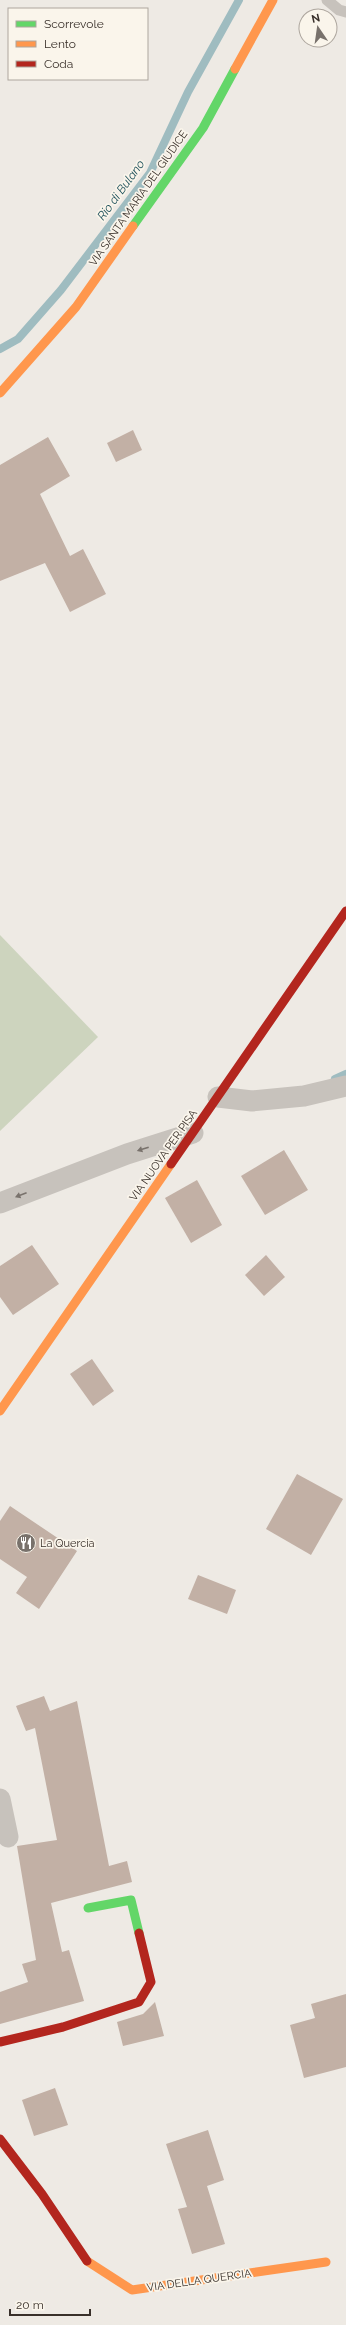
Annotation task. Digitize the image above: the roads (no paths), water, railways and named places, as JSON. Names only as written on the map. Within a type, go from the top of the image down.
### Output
[{"type":"street","name":"VIA SANTA MARIA DEL GIUDICE","points":[[0,393],[76,307],[203,128],[273,0]]},
{"type":"street","name":"VIA NUOVA PER PISA","points":[[0,1411],[346,911]]},
{"type":"street","points":[[218,1097],[252,1101],[304,1096],[346,1086]]},
{"type":"street","points":[[0,1204],[127,1154],[193,1133]]},
{"type":"street","points":[[0,1799],[8,1837]]},
{"type":"street","points":[[0,2042],[63,2027],[138,2002],[151,1982],[131,1900],[88,1908]]},
{"type":"street","name":"VIA DELLA QUERCIA","points":[[0,2139],[42,2194],[89,2264],[132,2290],[326,2262]]},
{"type":"lane","points":[[328,0],[339,10],[346,12]]},
{"type":"waterway","name":"Rio di Bulano","points":[[0,349],[18,339],[61,290],[150,173],[188,92],[239,0]]},
{"type":"waterway","points":[[335,1079],[346,1074]]},
{"type":"place","name":"La Quercia","points":[[26,1543]]}]
